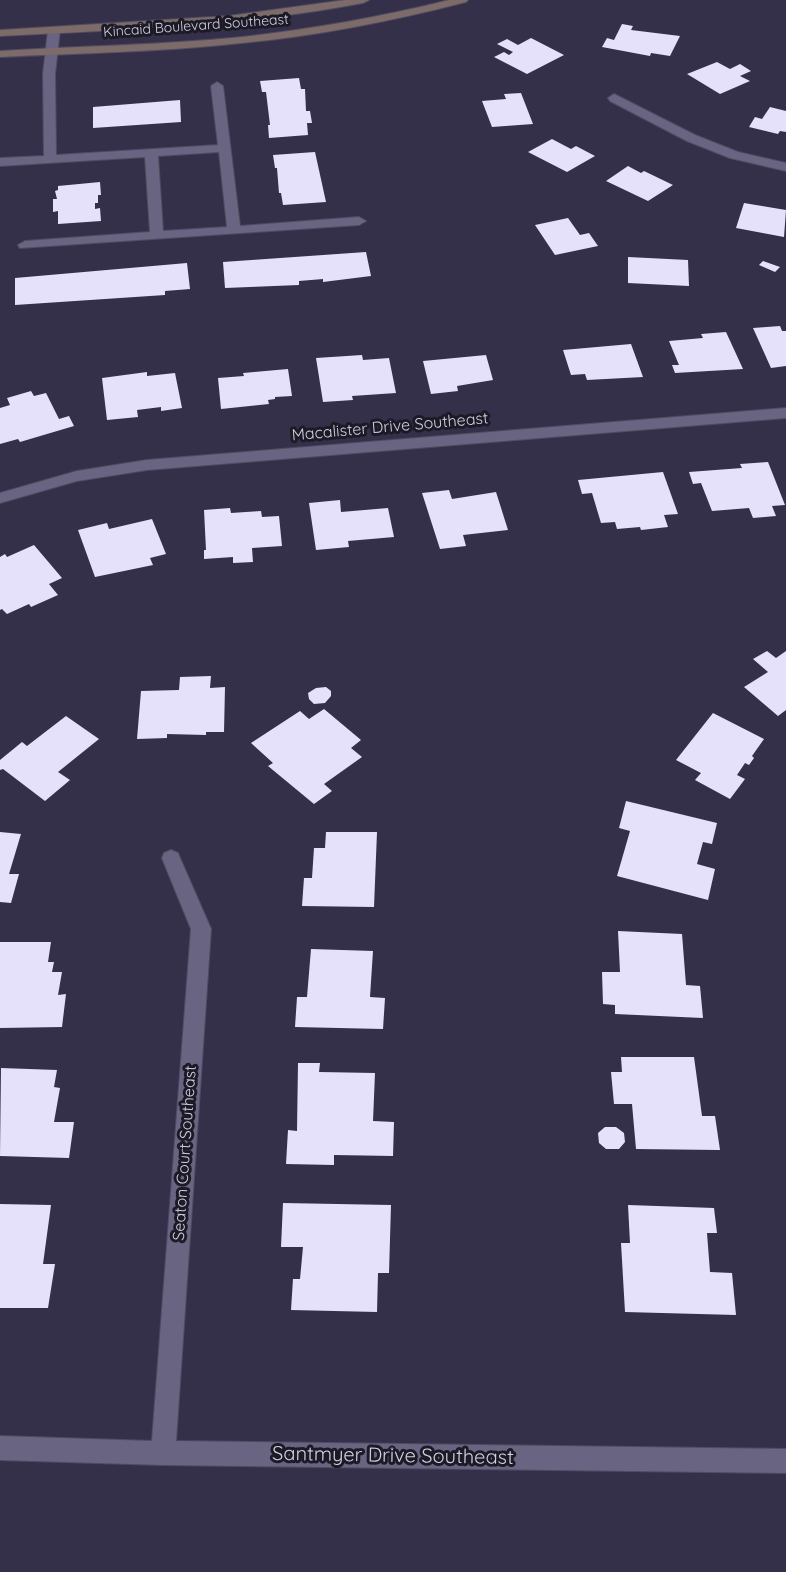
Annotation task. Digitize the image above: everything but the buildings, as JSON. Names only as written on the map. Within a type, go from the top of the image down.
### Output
[{"type":"street","name":"Kincaid Boulevard Southeast","points":[[0,33],[217,19],[305,10],[363,0]]},
{"type":"street","name":"Kincaid Boulevard Southeast","points":[[0,54],[239,40],[284,35],[328,29],[462,0]]},
{"type":"street","points":[[50,159],[51,51],[54,30]]},
{"type":"street","points":[[217,86],[234,230]]},
{"type":"street","points":[[614,98],[691,138],[734,155],[786,167]]},
{"type":"street","points":[[0,162],[225,147]]},
{"type":"street","points":[[151,152],[157,236]]},
{"type":"street","points":[[25,245],[359,221]]},
{"type":"street","name":"Macalister Drive Southeast","points":[[0,498],[77,476],[147,465],[786,413]]},
{"type":"street","name":"Seaton Court Southeast","points":[[163,1453],[201,929],[171,858]]},
{"type":"street","name":"Santmyer Drive Southeast","points":[[0,1448],[163,1453],[786,1461]]}]
